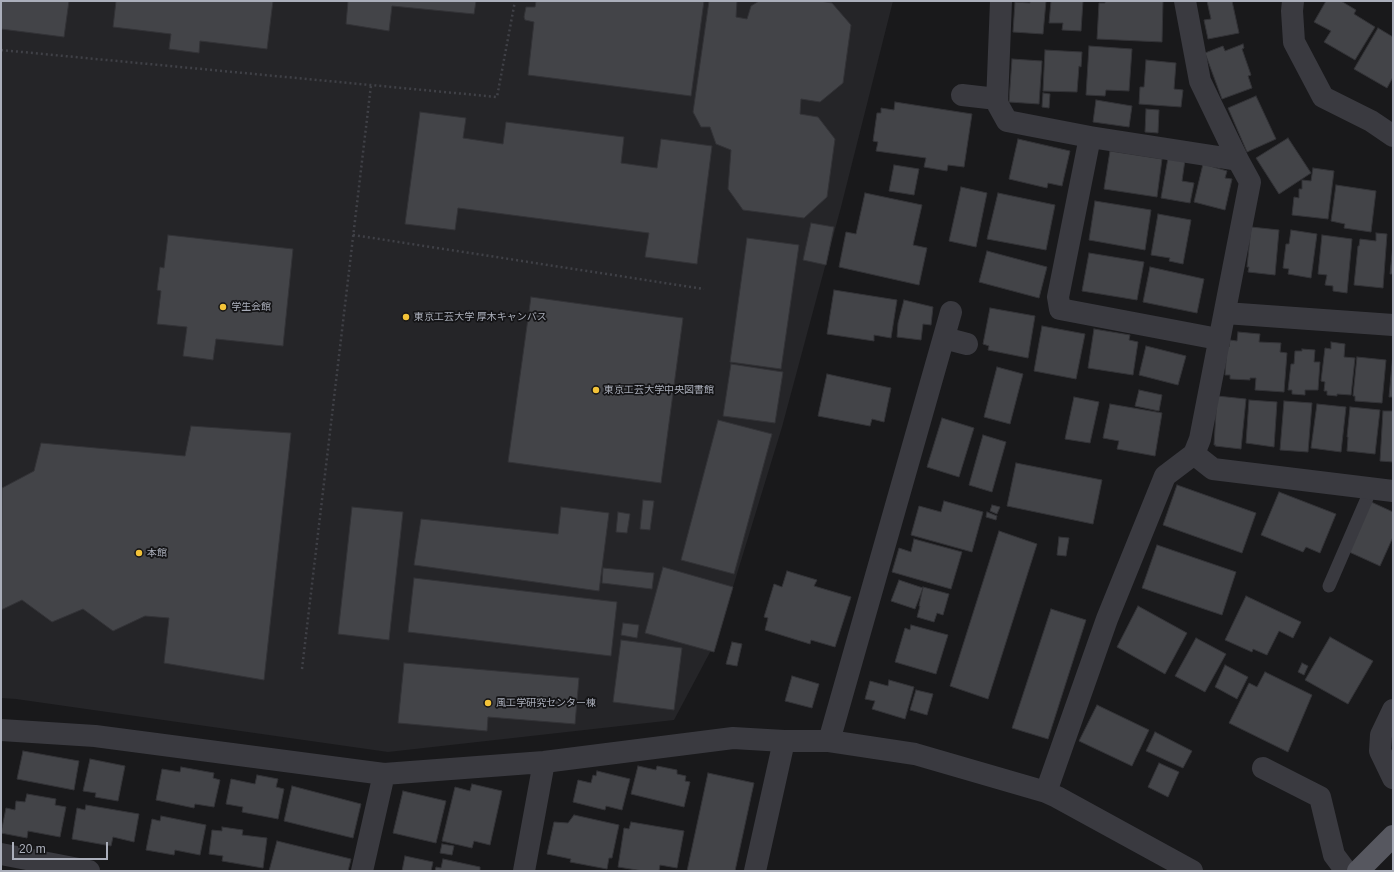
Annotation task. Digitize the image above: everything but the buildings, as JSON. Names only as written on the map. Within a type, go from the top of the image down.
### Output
[{"type":"main road","points":[[1358,871],[1393,836]]},
{"type":"street","points":[[1001,1],[997,103],[1007,121],[1090,137],[1238,160]]},
{"type":"street","points":[[1046,792],[1107,620],[1166,476],[1194,454],[1200,439],[1218,339],[1225,313],[1250,182],[1200,81],[1185,1]]},
{"type":"street","points":[[1293,1],[1292,11],[1294,42],[1323,97],[1371,121],[1393,136]]},
{"type":"street","points":[[962,95],[997,99]]},
{"type":"street","points":[[1090,137],[1058,297],[1060,309],[1218,339]]},
{"type":"street","points":[[829,741],[951,312]]},
{"type":"street","points":[[1225,313],[1393,325]]},
{"type":"street","points":[[944,338],[967,344]]},
{"type":"street","points":[[1194,454],[1213,469],[1393,491]]},
{"type":"street","points":[[1393,710],[1381,734],[1380,751],[1393,778]]},
{"type":"street","points":[[1,730],[95,736],[384,774],[544,762],[733,738],[784,741],[829,741],[915,754],[1046,792],[1192,871]]},
{"type":"street","points":[[755,871],[784,741]]},
{"type":"street","points":[[524,871],[544,762]]},
{"type":"street","points":[[1263,768],[1320,797],[1334,855],[1346,871]]},
{"type":"street","points":[[362,871],[384,774]]},
{"type":"street","points":[[1,854],[89,871]]},
{"type":"lane","points":[[1329,586],[1371,489]]},
{"type":"path","points":[[1,50],[497,97],[515,1]]},
{"type":"path","points":[[302,669],[371,85]]},
{"type":"path","points":[[353,235],[704,289]]},
{"type":"shaded area","name":"東京工芸大学 厚木キャンパス","points":[[1,1],[893,1],[841,207],[782,427],[717,639],[674,720],[388,752],[1,698]]},
{"type":"place","name":"学生会館","points":[[223,307]]},
{"type":"place","name":"東京工芸大学 厚木キャンパス","points":[[406,317]]},
{"type":"place","name":"東京工芸大学中央図書館","points":[[596,390]]},
{"type":"place","name":"本館","points":[[139,553]]},
{"type":"place","name":"風工学研究センター棟","points":[[488,703]]}]
